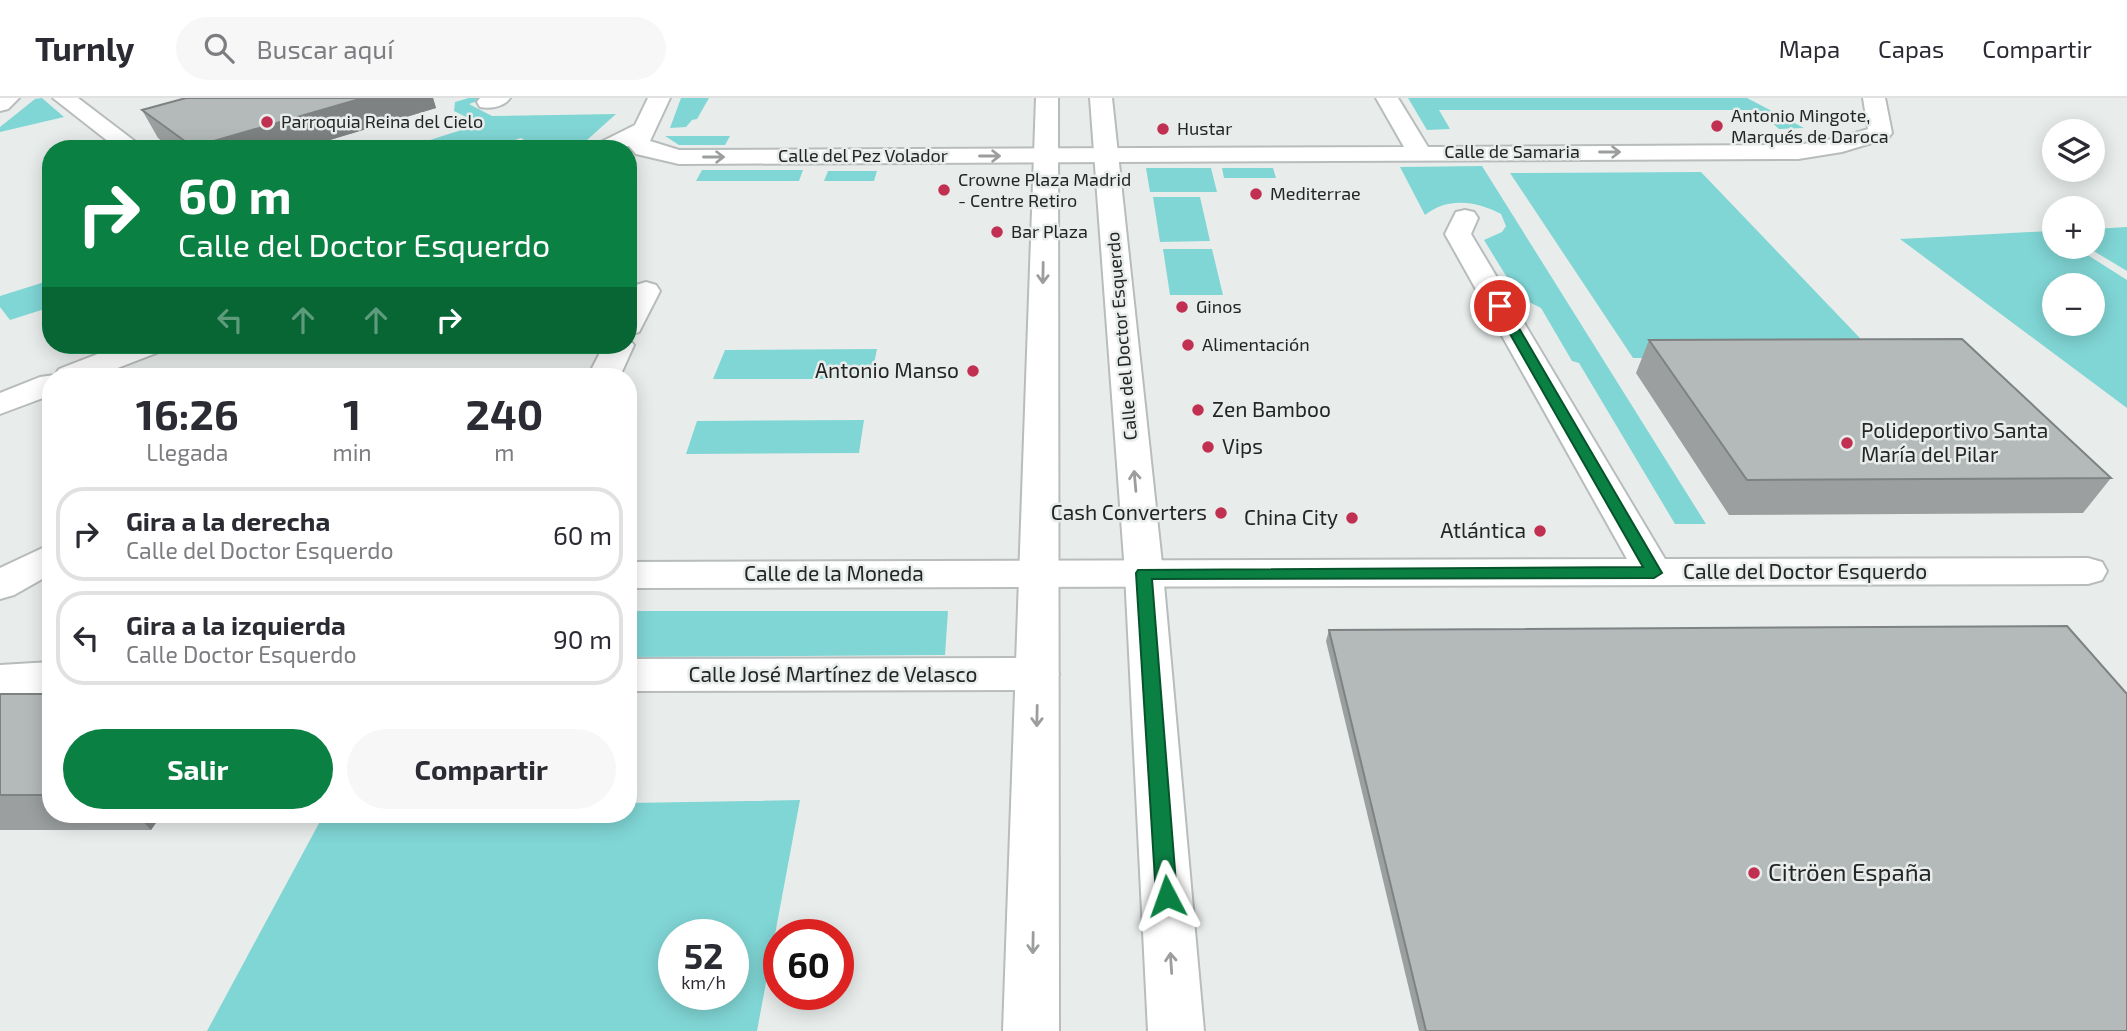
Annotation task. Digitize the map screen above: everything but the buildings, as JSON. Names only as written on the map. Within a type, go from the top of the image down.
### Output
[{"type":"street","points":[[0,104],[8,98]]},
{"type":"street","points":[[64,98],[121,140]]},
{"type":"street","points":[[623,140],[642,130],[659,98]]},
{"type":"street","points":[[1031,1031],[1047,98]]},
{"type":"street","name":"Calle del Doctor Esquerdo","points":[[1101,98],[1144,573],[1176,1031]]},
{"type":"street","points":[[1387,98],[1419,152]]},
{"type":"street","name":"Calle de Samaria","points":[[1046,156],[1798,152],[1842,145],[1880,133],[1874,98]]},
{"type":"street","name":"Calle del Pez Volador","points":[[642,130],[638,142],[644,149],[679,157]]},
{"type":"street","name":"Calle del Pez Volador","points":[[637,165],[679,157],[1046,156]]},
{"type":"street","points":[[1465,218],[1458,234],[1654,573]]},
{"type":"street","points":[[637,308],[646,291]]},
{"type":"street","points":[[90,368],[125,354]]},
{"type":"street","points":[[0,404],[42,388]]},
{"type":"street","points":[[0,585],[42,562]]},
{"type":"street","name":"Calle del Doctor Esquerdo","points":[[1040,574],[2088,571]]},
{"type":"street","name":"Calle de la Moneda","points":[[637,575],[1040,574]]},
{"type":"street","name":"Calle José Martínez de Velasco","points":[[637,675],[1038,674]]},
{"type":"street","points":[[0,681],[42,679]]},
{"type":"shaded area","points":[[42,98],[64,117],[0,132],[0,127],[35,99]]},
{"type":"shaded area","points":[[469,98],[486,98],[469,104],[492,116],[616,114],[587,140],[430,140],[480,124],[454,111],[455,102]]},
{"type":"shaded area","points":[[681,98],[709,98],[697,119],[692,120],[686,127],[670,128]]},
{"type":"shaded area","points":[[1408,98],[1747,98],[1804,128],[1779,129],[1758,110],[1439,110],[1450,129],[1427,130]]},
{"type":"shaded area","points":[[665,136],[730,136],[725,145],[679,145]]},
{"type":"shaded area","points":[[1482,166],[1706,524],[1675,524],[1579,363],[1572,361],[1541,308],[1519,297],[1484,240],[1502,232],[1506,226],[1501,214],[1482,206],[1453,203],[1443,205],[1425,215],[1400,167]]},
{"type":"shaded area","points":[[1146,168],[1211,168],[1217,192],[1150,192]]},
{"type":"shaded area","points":[[1222,168],[1273,168],[1276,178],[1224,178]]},
{"type":"shaded area","points":[[702,170],[803,170],[799,181],[696,181]]},
{"type":"shaded area","points":[[828,171],[877,171],[874,181],[824,181]]},
{"type":"shaded area","points":[[1701,172],[1880,359],[1633,358],[1510,173]]},
{"type":"shaded area","points":[[1153,197],[1200,197],[1210,241],[1160,242]]},
{"type":"shaded area","points":[[2127,227],[2127,271],[2105,258],[2105,228]]},
{"type":"shaded area","points":[[2042,231],[2042,259],[2094,259],[2127,280],[2127,408],[1900,239]]},
{"type":"shaded area","points":[[1163,249],[1212,249],[1223,295],[1170,295]]},
{"type":"shaded area","points":[[42,283],[42,310],[10,320],[0,307],[0,296]]},
{"type":"shaded area","points":[[877,349],[871,379],[713,379],[725,350]]},
{"type":"shaded area","points":[[864,420],[859,453],[686,454],[697,421]]},
{"type":"shaded area","points":[[637,611],[948,611],[945,655],[637,657]]},
{"type":"shaded area","points":[[800,800],[778,919],[763,919],[763,999],[757,1031],[207,1031],[319,823],[637,823],[637,803]]},
{"type":"place","name":"Parroquia Reina del Cielo","points":[[267,122]]},
{"type":"place","name":"Antonio Mingote, Marqués de Daroca","points":[[1717,126]]},
{"type":"place","name":"Hustar","points":[[1163,129]]},
{"type":"place","name":"Crowne Plaza Madrid - Centre Retiro","points":[[944,190]]},
{"type":"place","name":"Mediterrae","points":[[1256,194]]},
{"type":"place","name":"Bar Plaza","points":[[997,232]]},
{"type":"place","name":"Ginos","points":[[1182,307]]},
{"type":"place","name":"Alimentación","points":[[1188,345]]},
{"type":"place","name":"Antonio Manso","points":[[973,371]]},
{"type":"place","name":"Zen Bamboo","points":[[1198,410]]},
{"type":"place","name":"Polideportivo Santa María del Pilar","points":[[1847,443]]},
{"type":"place","name":"Vips","points":[[1208,447]]},
{"type":"place","name":"Cash Converters","points":[[1221,513]]},
{"type":"place","name":"China City","points":[[1352,518]]},
{"type":"place","name":"Atlántica","points":[[1540,531]]},
{"type":"place","name":"Citröen España","points":[[1754,873]]},
{"type":"route","points":[[1167,896],[1144,573],[1654,573],[1500,306]]}]
